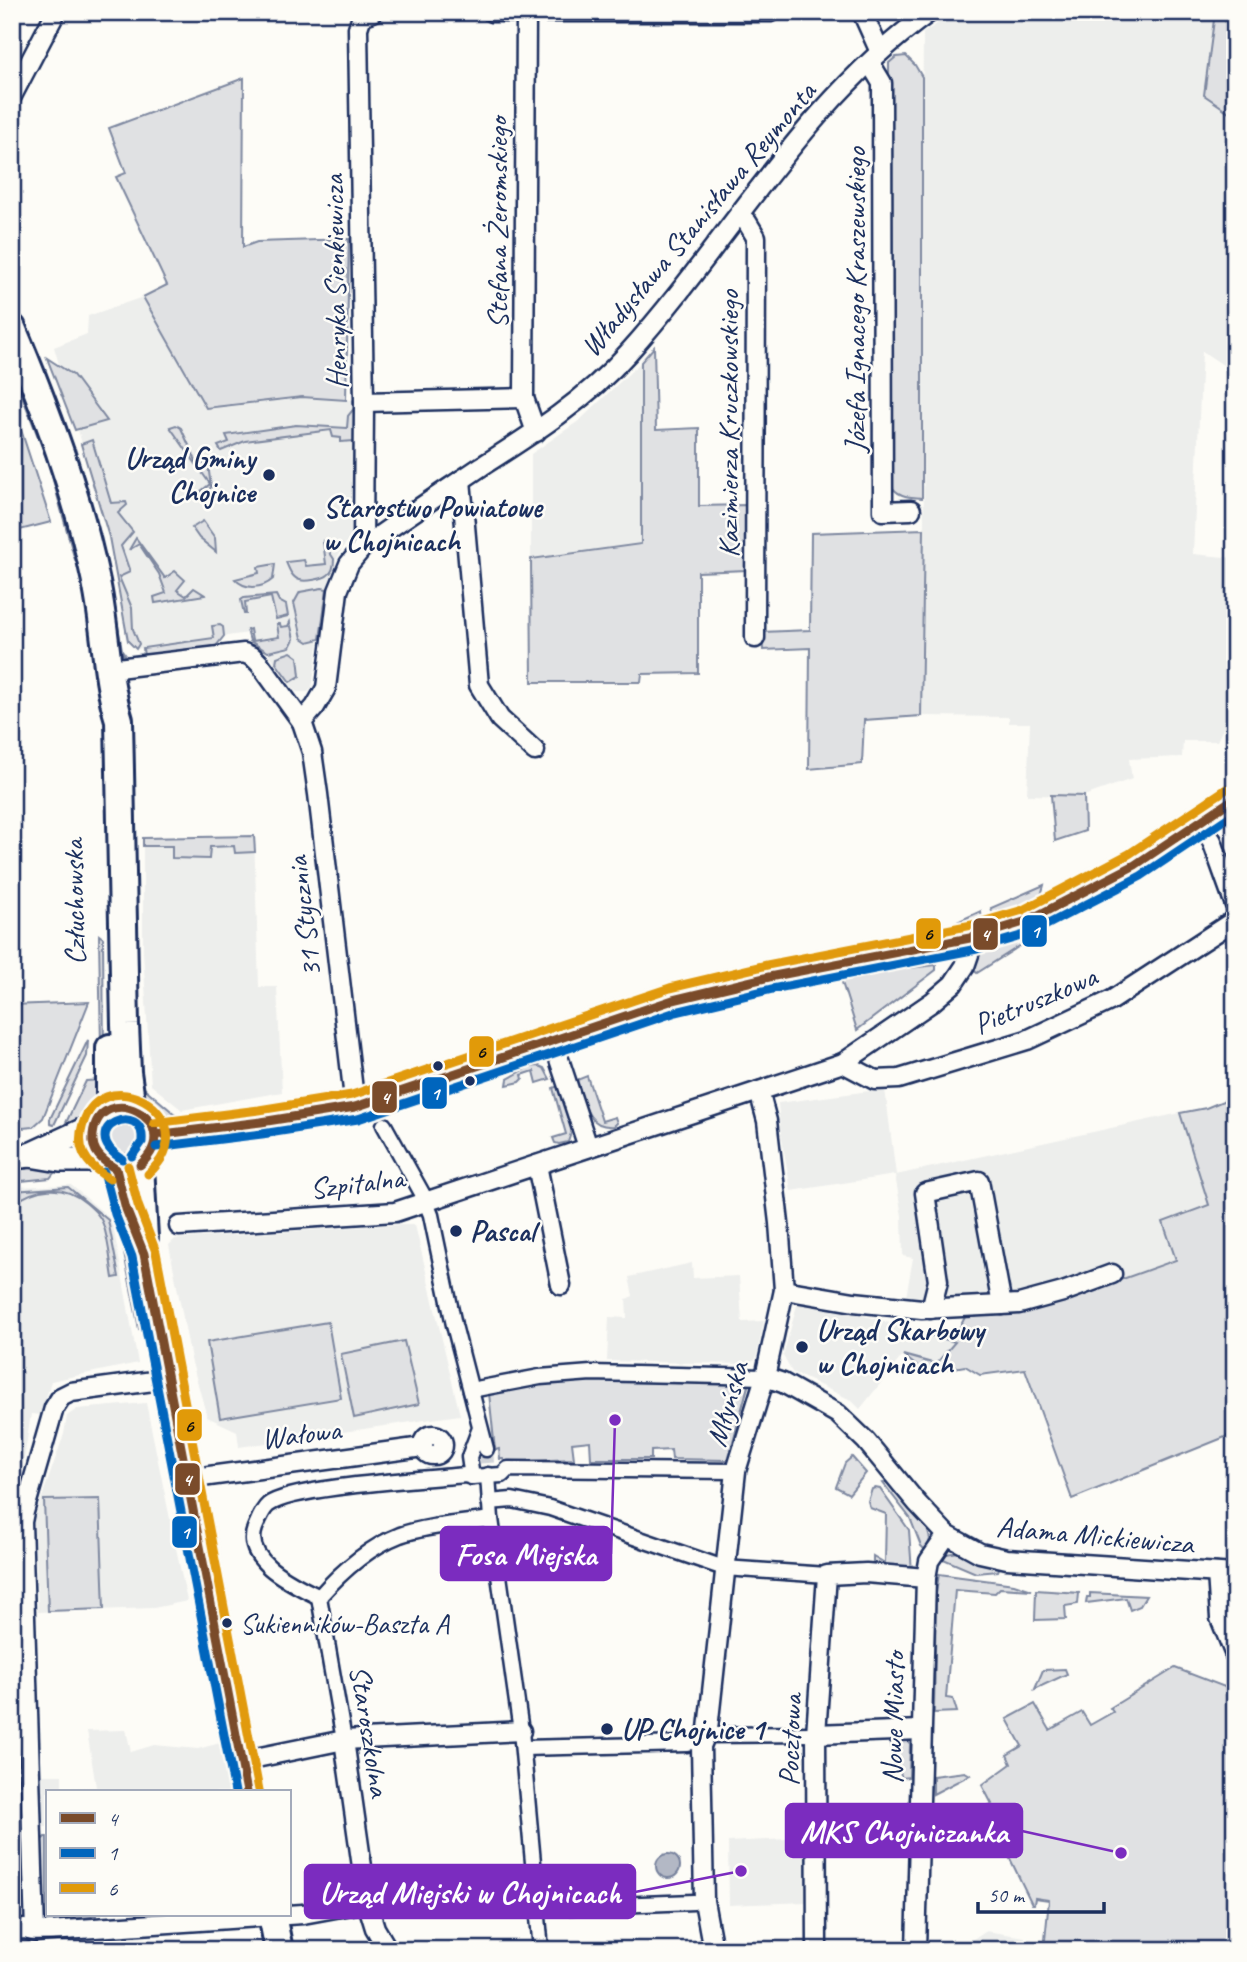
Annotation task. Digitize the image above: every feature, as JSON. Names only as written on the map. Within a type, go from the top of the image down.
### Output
[{"type":"main road","name":"Człuchowska","points":[[13,332],[44,406],[75,499],[95,577],[118,720],[127,1072],[112,1114]]},
{"type":"main road","points":[[119,1165],[152,1152],[155,1135],[148,1118],[112,1114],[93,1144],[119,1165],[144,1205],[144,1254],[247,1790]]},
{"type":"main road","points":[[272,1916],[279,1950]]},
{"type":"street","points":[[12,96],[55,12]]},
{"type":"street","points":[[492,12],[770,12]]},
{"type":"street","points":[[857,12],[862,12],[875,58]]},
{"type":"street","name":"Władysława Stanisława Reymonta","points":[[363,547],[536,432],[567,409],[626,355],[740,216],[803,131],[836,94],[930,12]]},
{"type":"street","name":"Stefana Żeromskiego","points":[[526,13],[524,398],[536,432]]},
{"type":"street","name":"Henryka Sienkiewicza","points":[[363,547],[364,402],[358,28],[367,14]]},
{"type":"street","name":"Józefa Ignacego Kraszewskiego","points":[[875,58],[882,83],[883,511],[911,510]]},
{"type":"street","name":"Kazimierza Kruczkowskiego","points":[[740,216],[756,237],[755,638]]},
{"type":"street","points":[[364,402],[524,398]]},
{"type":"street","points":[[461,480],[479,685],[500,719],[535,751]]},
{"type":"street","points":[[302,722],[326,688],[338,591],[349,564],[363,547]]},
{"type":"street","name":"31 Stycznia","points":[[110,681],[244,653],[260,664],[302,722],[312,752],[318,794],[355,1107]]},
{"type":"street","points":[[155,1135],[355,1107],[673,1000],[769,977],[975,937],[1027,921],[1135,865],[1235,799]]},
{"type":"street","points":[[1200,823],[1213,841],[1235,905]]},
{"type":"street","name":"Pietruszkowa","points":[[843,1063],[875,1080],[899,1079],[1027,1040],[1112,1000],[1235,920]]},
{"type":"street","name":"Szpitalna","points":[[178,1226],[395,1212],[843,1063],[932,1002],[953,984],[965,966],[975,937]]},
{"type":"street","points":[[553,1041],[588,1147]]},
{"type":"street","name":"Młyńska","points":[[713,1950],[705,1901],[701,1746],[698,1738],[736,1471],[765,1377],[784,1290],[767,1121],[759,1091]]},
{"type":"street","points":[[21,1156],[112,1114]]},
{"type":"street","points":[[384,1125],[431,1214],[486,1449]]},
{"type":"street","points":[[21,1156],[119,1165]]},
{"type":"street","points":[[537,1165],[561,1285]]},
{"type":"street","points":[[931,1309],[937,1281],[925,1194],[979,1181],[1002,1306]]},
{"type":"street","points":[[784,1290],[854,1302],[931,1309],[1002,1306],[1063,1292],[1112,1274]]},
{"type":"street","points":[[471,1390],[540,1377],[591,1373],[765,1377]]},
{"type":"street","name":"Adama Mickiewicza","points":[[765,1377],[783,1383],[838,1414],[866,1441],[947,1535],[980,1553],[1007,1559],[1226,1574]]},
{"type":"street","points":[[35,1932],[20,1681],[22,1522],[57,1402],[66,1393],[168,1379]]},
{"type":"street","points":[[472,1477],[469,1457],[480,1428]]},
{"type":"street","name":"Wałowa","points":[[187,1479],[423,1447]]},
{"type":"street","points":[[491,1519],[400,1535],[377,1547],[340,1573],[319,1597],[265,1565],[252,1536],[267,1506],[278,1499],[326,1489],[465,1475],[502,1475],[508,1469],[736,1471]]},
{"type":"street","points":[[488,1476],[491,1519],[522,1741],[541,1950]]},
{"type":"street","points":[[489,1502],[512,1500],[550,1508],[724,1568],[827,1575],[866,1573],[926,1577]]},
{"type":"street","name":"Nowe Miasto","points":[[916,1950],[926,1577],[929,1561],[947,1535]]},
{"type":"street","points":[[1226,1574],[1220,1618],[1235,1655]]},
{"type":"street","name":"Pocztowa","points":[[817,1950],[816,1734],[827,1575]]},
{"type":"street","name":"Staroszkolna","points":[[319,1597],[344,1740],[367,1902],[375,1928],[387,1950]]},
{"type":"street","points":[[241,1760],[344,1740],[687,1744],[698,1738],[921,1730]]},
{"type":"street","points":[[290,1914],[367,1902],[536,1899],[694,1902]]},
{"type":"street","points":[[12,1930],[25,1929],[35,1932],[258,1916]]},
{"type":"shaded area","points":[[955,12],[1215,12],[1204,95],[1235,116],[1235,373],[1202,351],[1193,554],[1235,558],[1235,606],[1227,720],[1217,741],[1183,741],[1182,757],[1129,759],[1132,779],[1084,796],[1027,795],[1030,723],[1009,723],[1009,717],[921,716],[924,529],[921,253],[923,33]]},
{"type":"shaded area","points":[[1215,12],[1235,12],[1235,116],[1204,95]]},
{"type":"shaded area","points":[[906,56],[922,77],[922,498],[899,494],[890,483],[889,63],[896,57]]},
{"type":"shaded area","points":[[244,78],[243,247],[257,242],[349,239],[346,400],[302,397],[206,408],[143,297],[167,285],[116,177],[126,173],[109,128]]},
{"type":"shaded area","points":[[143,297],[206,408],[302,397],[356,400],[354,539],[346,543],[337,558],[326,591],[312,688],[308,692],[296,692],[267,651],[250,641],[248,633],[136,649],[128,641],[109,537],[54,347],[87,334],[88,316]]},
{"type":"shaded area","points":[[654,347],[656,430],[699,428],[699,506],[746,505],[747,570],[698,572],[698,673],[642,674],[641,682],[532,682],[531,559],[641,544],[641,362]]},
{"type":"shaded area","points":[[47,358],[73,375],[107,421],[75,430]]},
{"type":"shaded area","points":[[641,362],[641,544],[531,559],[531,454],[580,420]]},
{"type":"shaded area","points":[[12,364],[57,479],[80,563],[76,562],[74,557],[49,465]]},
{"type":"shaded area","points":[[12,402],[51,522],[12,532]]},
{"type":"shaded area","points":[[356,406],[354,441],[341,442],[341,438],[333,437],[331,430],[245,441],[221,451],[218,446],[229,442],[226,435],[296,425],[347,428],[348,416]]},
{"type":"shaded area","points":[[176,425],[181,428],[198,465],[208,464],[211,487],[206,494],[200,492],[210,484],[170,427]]},
{"type":"shaded area","points":[[92,440],[111,503],[126,502],[127,505],[118,513],[133,532],[121,546],[130,572],[119,577],[132,608],[133,629],[139,644],[136,649],[128,641],[109,537],[81,444]]},
{"type":"shaded area","points":[[75,448],[98,527],[122,650],[128,658],[119,651],[74,454]]},
{"type":"shaded area","points":[[203,521],[215,538],[216,552],[199,538],[192,528]]},
{"type":"shaded area","points":[[924,529],[921,716],[864,720],[862,764],[809,769],[810,648],[763,650],[762,632],[810,630],[811,533]]},
{"type":"shaded area","points":[[136,538],[165,578],[175,571],[185,580],[177,590],[186,596],[194,588],[205,595],[155,603],[154,597],[166,593],[159,574],[139,544],[129,550]]},
{"type":"shaded area","points":[[323,541],[329,543],[328,550],[334,559],[331,572],[314,580],[297,579],[286,562],[304,560],[306,566],[326,564]]},
{"type":"shaded area","points":[[275,564],[273,579],[264,585],[244,585],[235,579],[259,573],[258,567]]},
{"type":"shaded area","points":[[327,589],[320,639],[308,642],[302,638],[294,603],[300,592]]},
{"type":"shaded area","points":[[276,595],[279,601],[286,605],[288,616],[276,619],[271,597],[245,602],[244,614],[241,600],[244,598]]},
{"type":"shaded area","points":[[290,622],[294,639],[290,647],[268,652],[250,641],[247,630],[250,629],[252,641],[279,637],[277,624],[281,627],[288,626]]},
{"type":"shaded area","points":[[212,626],[223,627],[224,636],[216,646],[144,657],[143,648],[214,638]]},
{"type":"shaded area","points":[[291,652],[298,657],[300,676],[290,682],[276,663],[277,657]]},
{"type":"shaded area","points":[[1051,795],[1084,796],[1085,831],[1055,841]]},
{"type":"shaded area","points":[[254,836],[259,987],[277,987],[282,1092],[182,1110],[151,1085],[143,951],[143,838]]},
{"type":"shaded area","points":[[254,836],[255,852],[235,853],[234,846],[210,847],[209,859],[172,858],[172,846],[143,846],[143,838]]},
{"type":"shaded area","points":[[1044,885],[1032,906],[994,919],[991,908]]},
{"type":"shaded area","points":[[981,911],[980,926],[943,933],[946,927]]},
{"type":"shaded area","points":[[1056,923],[977,973],[971,968],[983,948],[1020,938]]},
{"type":"shaded area","points":[[99,935],[103,938],[104,1061],[96,1062],[101,1048]]},
{"type":"shaded area","points":[[936,965],[936,970],[857,1030],[840,976]]},
{"type":"shaded area","points":[[89,1002],[43,1118],[33,1127],[12,1129],[12,1005]]},
{"type":"shaded area","points":[[88,1040],[87,1056],[54,1125],[50,1124],[50,1119]]},
{"type":"shaded area","points":[[529,1067],[544,1068],[550,1079],[537,1083],[534,1071],[522,1075],[520,1082],[507,1085],[508,1079]]},
{"type":"shaded area","points":[[587,1076],[602,1121],[615,1117],[617,1123],[614,1126],[597,1123],[584,1105],[577,1080]]},
{"type":"shaded area","points":[[103,1080],[99,1098],[90,1112],[61,1133],[86,1081]]},
{"type":"shaded area","points":[[137,1082],[178,1118],[161,1115],[150,1108]]},
{"type":"shaded area","points":[[558,1086],[572,1130],[568,1142],[559,1144],[555,1143],[553,1138],[566,1134],[553,1088]]},
{"type":"shaded area","points":[[885,1089],[896,1175],[1180,1113],[1209,1206],[1176,1260],[1044,1307],[1041,1294],[1012,1300],[906,1297],[913,1258],[903,1256],[902,1216],[895,1175],[791,1191],[780,1128],[778,1103]]},
{"type":"shaded area","points":[[1235,1096],[1235,1433],[1072,1499],[1025,1369],[980,1375],[965,1366],[925,1373],[903,1355],[936,1364],[955,1342],[930,1335],[953,1331],[960,1327],[965,1317],[1011,1314],[1044,1307],[1176,1260],[1163,1222],[1209,1205],[1180,1113],[1206,1108]]},
{"type":"shaded area","points":[[123,1121],[135,1126],[140,1138],[135,1150],[123,1155],[111,1150],[106,1138],[111,1126]]},
{"type":"shaded area","points":[[52,1166],[54,1173],[50,1178],[12,1182],[12,1170]]},
{"type":"shaded area","points":[[71,1185],[112,1220],[138,1363],[51,1381],[41,1415],[31,1414],[13,1531],[12,1187]]},
{"type":"shaded area","points":[[68,1187],[108,1220],[119,1277],[113,1278],[102,1221],[86,1203],[68,1192],[49,1190],[30,1194],[12,1205],[13,1191]]},
{"type":"shaded area","points":[[122,1217],[144,1328],[139,1329],[117,1218]]},
{"type":"shaded area","points":[[415,1225],[460,1415],[239,1447],[237,1431],[207,1417],[191,1359],[169,1245],[175,1239]]},
{"type":"shaded area","points":[[692,1263],[693,1278],[739,1276],[742,1322],[764,1321],[756,1359],[744,1364],[607,1361],[609,1317],[627,1318],[626,1299],[633,1296],[629,1277]]},
{"type":"shaded area","points":[[799,1298],[955,1342],[936,1364],[903,1355],[860,1409],[851,1400],[792,1372],[783,1356]]},
{"type":"shaded area","points":[[328,1322],[341,1398],[220,1418],[207,1342]]},
{"type":"shaded area","points":[[404,1341],[419,1404],[354,1418],[341,1354]]},
{"type":"shaded area","points":[[545,1380],[746,1381],[748,1386],[728,1460],[672,1459],[671,1450],[651,1451],[651,1459],[591,1459],[590,1441],[572,1443],[574,1459],[504,1462],[500,1459],[499,1449],[495,1450],[489,1393]]},
{"type":"shaded area","points":[[146,1403],[187,1601],[154,1608],[38,1612],[34,1520],[64,1434],[67,1416],[77,1409]]},
{"type":"shaded area","points":[[852,1457],[866,1473],[849,1494],[836,1487],[845,1463]]},
{"type":"shaded area","points":[[887,1482],[927,1528],[930,1539],[926,1551],[921,1546],[910,1518],[883,1483]]},
{"type":"shaded area","points":[[872,1489],[880,1489],[909,1530],[912,1572],[876,1568],[873,1562],[873,1556],[885,1563],[886,1514],[870,1508],[868,1501]]},
{"type":"shaded area","points":[[100,1499],[104,1609],[48,1611],[44,1500]]},
{"type":"shaded area","points":[[959,1552],[1000,1566],[998,1571],[976,1573],[941,1558],[946,1554]]},
{"type":"shaded area","points":[[939,1574],[1014,1584],[1032,1590],[1000,1588],[995,1593],[955,1590],[946,1698],[953,1699],[957,1712],[934,1713],[936,1593]]},
{"type":"shaded area","points":[[1036,1590],[1079,1593],[1078,1604],[1065,1606],[1066,1619],[1035,1620]]},
{"type":"shaded area","points":[[1090,1593],[1146,1596],[1140,1606],[1130,1610],[1126,1598],[1086,1603]]},
{"type":"shaded area","points":[[1175,1668],[1225,1687],[1235,1699],[1235,1950],[1044,1950],[1049,1900],[1035,1898],[1032,1904],[985,1807],[992,1804],[982,1785],[1011,1764],[1007,1755],[1022,1746],[1007,1719],[1035,1704],[1050,1730],[1082,1712],[1090,1725],[1113,1712],[1110,1708]]},
{"type":"shaded area","points":[[1065,1669],[1067,1674],[1035,1689],[1043,1670]]},
{"type":"shaded area","points":[[126,1730],[131,1752],[154,1745],[198,1749],[220,1743],[231,1790],[46,1790],[46,1827],[41,1827],[41,1775],[62,1775],[62,1788],[96,1787],[87,1731]]},
{"type":"shaded area","points":[[907,1740],[910,1744],[909,1777],[902,1778],[889,1741]]},
{"type":"shaded area","points":[[965,1772],[970,1775],[933,1794],[933,1776]]},
{"type":"shaded area","points":[[46,1837],[46,1916],[96,1917],[49,1920],[44,1915],[42,1840]]},
{"type":"shaded area","points":[[806,1838],[808,1902],[729,1905],[728,1842]]},
{"type":"shaded area","points":[[668,1854],[677,1857],[680,1866],[677,1875],[668,1878],[659,1875],[656,1866],[659,1857]]},
{"type":"shaded area","points":[[12,1879],[17,1879],[20,1935],[25,1935],[26,1950],[12,1950]]},
{"type":"shaded area","points":[[985,1931],[1025,1937],[1023,1950],[952,1950]]},
{"type":"tunnel","points":[[486,1449],[488,1475]]},
{"type":"transit line","name":"6","points":[[154,1123],[352,1095],[670,988],[767,965],[972,925],[1023,910],[1129,854],[1228,788]]},
{"type":"transit line","name":"4","points":[[155,1135],[355,1107],[673,1000],[769,977],[975,937],[1027,921],[1135,865],[1235,798]]},
{"type":"transit line","name":"1","points":[[156,1147],[358,1119],[676,1012],[772,989],[977,949],[1031,933],[1141,876],[1235,813]]},
{"type":"transit line","name":"6","points":[[110,1179],[88,1160],[80,1140],[91,1108],[107,1097],[126,1095],[144,1101],[159,1114],[167,1132],[164,1152],[148,1174]]},
{"type":"transit line","name":"4","points":[[116,1169],[99,1155],[93,1141],[99,1118],[110,1109],[124,1108],[138,1112],[149,1121],[155,1133],[153,1148],[140,1165]]},
{"type":"transit line","name":"1","points":[[122,1159],[109,1148],[105,1137],[108,1128],[115,1122],[134,1122],[140,1129],[142,1142],[132,1156]]},
{"type":"transit line","name":"6","points":[[128,1166],[138,1205],[156,1252],[259,1790]]},
{"type":"transit line","name":"4","points":[[116,1169],[126,1209],[144,1254],[247,1790]]},
{"type":"transit line","name":"1","points":[[104,1172],[115,1214],[132,1257],[235,1790]]},
{"type":"place","name":"Urząd Gminy Chojnice","points":[[269,475]]},
{"type":"place","name":"Starostwo Powiatowe w Chojnicach","points":[[309,524]]},
{"type":"place","name":"Pascal","points":[[456,1231]]},
{"type":"place","name":"Urząd Skarbowy w Chojnicach","points":[[802,1347]]},
{"type":"place","name":"Fosa Miejska","points":[[615,1420]]},
{"type":"place","name":"Sukienników-Baszta A","points":[[227,1623]]},
{"type":"place","name":"UP Chojnice 1","points":[[607,1729]]},
{"type":"place","name":"MKS Chojniczanka","points":[[1121,1853]]},
{"type":"place","name":"Urząd Miejski w Chojnicach","points":[[741,1871]]}]
